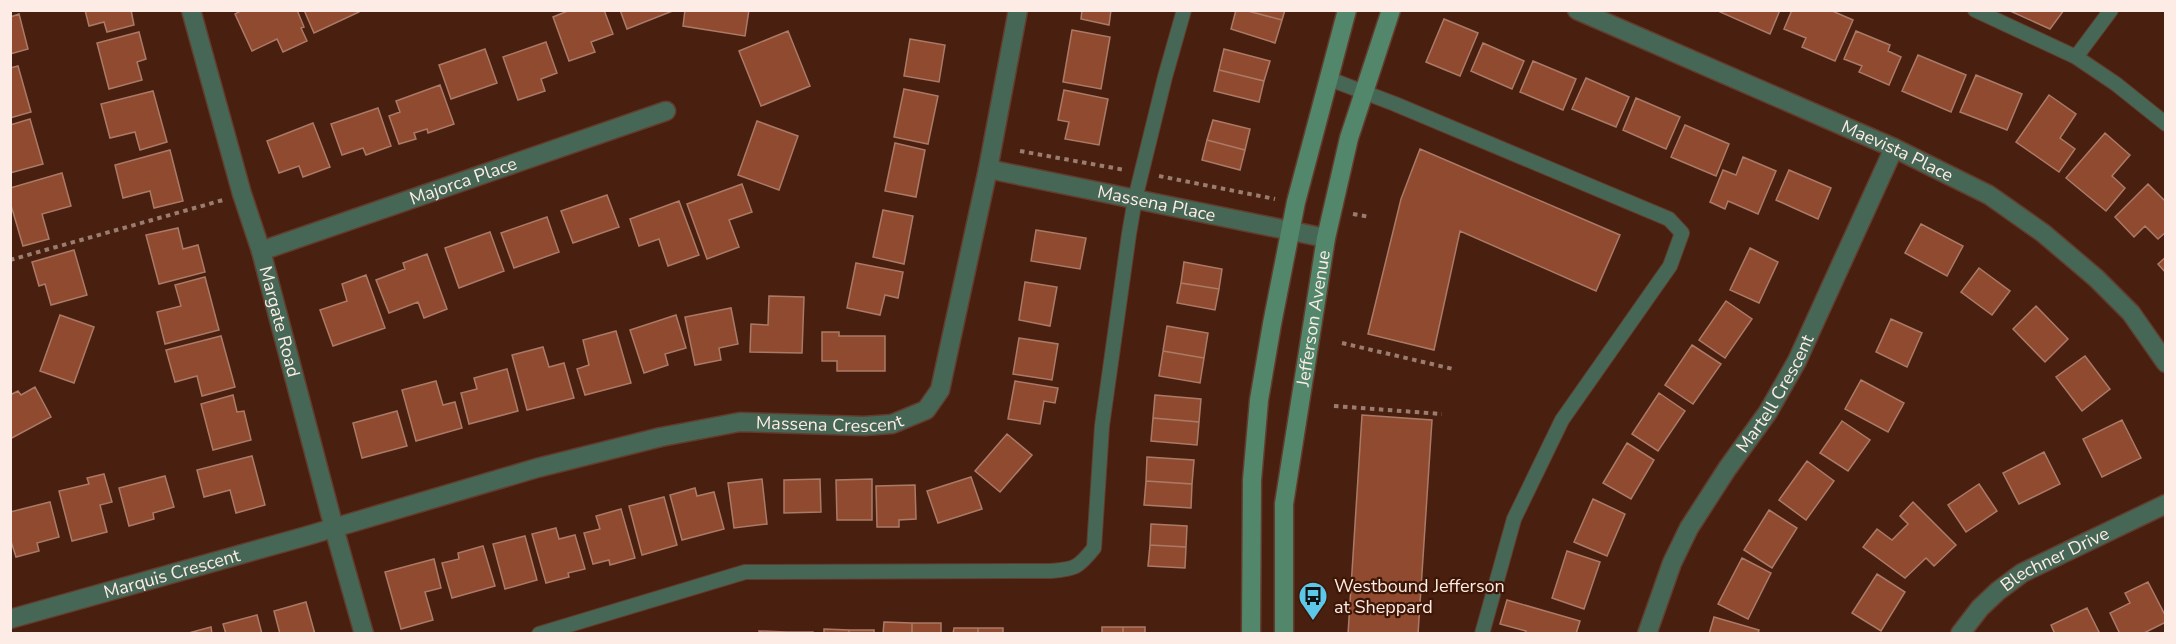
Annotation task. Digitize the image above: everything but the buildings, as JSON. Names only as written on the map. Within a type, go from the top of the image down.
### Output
[{"type":"street","name":"Margate Road","points":[[191,10],[242,194],[261,251],[364,633]]},
{"type":"street","name":"Massena Crescent","points":[[334,528],[537,468],[684,433],[740,422],[864,426],[892,424],[926,410],[940,390],[988,169],[1018,10]]},
{"type":"street","name":"Jefferson Avenue","points":[[1251,633],[1252,480],[1260,400],[1272,324],[1291,230],[1347,10]]},
{"type":"street","name":"Jefferson Avenue","points":[[1284,633],[1284,504],[1326,238],[1349,138],[1391,10]]},
{"type":"street","name":"Maevista Place","points":[[1577,10],[1894,148],[1989,195],[2043,233],[2096,278],[2131,313],[2166,363]]},
{"type":"street","name":"Majorca Place","points":[[261,251],[666,111]]},
{"type":"street","name":"Martell Crescent","points":[[1647,633],[1672,563],[1689,528],[1727,469],[1768,412],[1797,361],[1894,148]]},
{"type":"street","name":"Massena Place","points":[[988,169],[1326,238]]},
{"type":"street","name":"Blechner Drive","points":[[1960,633],[1980,608],[2022,573],[2166,504]]},
{"type":"street","name":"Marquis Crescent","points":[[10,619],[334,528]]},
{"type":"lane","points":[[539,633],[745,572],[1039,572],[1073,569],[1094,548],[1102,426],[1116,315],[1135,199],[1184,10]]},
{"type":"lane","points":[[1975,10],[2076,57],[2116,84],[2166,124]]},
{"type":"lane","points":[[2076,57],[2111,10]]},
{"type":"lane","points":[[1328,78],[1669,219],[1683,233],[1670,266],[1562,420],[1514,519],[1482,633]]},
{"type":"path","points":[[10,260],[242,194]]},
{"type":"path","points":[[1342,343],[1453,369]]},
{"type":"path","points":[[1334,406],[1442,414]]},
{"type":"place","name":"Westbound Jefferson at Sheppard","points":[[1313,622]]}]
